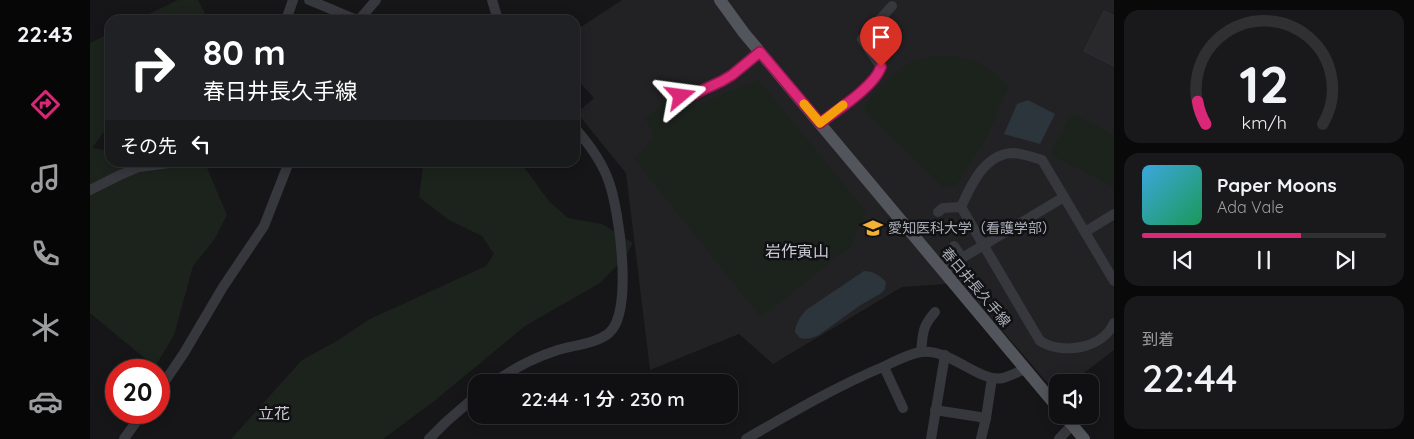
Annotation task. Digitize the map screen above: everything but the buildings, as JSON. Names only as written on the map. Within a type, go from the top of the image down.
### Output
[{"type":"main road","name":"春日井長久手線","points":[[720,0],[744,33],[1049,398]]},
{"type":"main road","points":[[1071,424],[1084,439]]},
{"type":"street","points":[[288,15],[293,0]]},
{"type":"street","points":[[309,0],[346,15]]},
{"type":"street","points":[[362,15],[376,0]]},
{"type":"street","points":[[492,0],[496,15]]},
{"type":"street","points":[[820,123],[854,97],[879,73],[881,67],[862,39],[892,6]]},
{"type":"street","points":[[672,90],[681,96],[690,96],[732,75],[760,52]]},
{"type":"street","points":[[508,374],[531,360],[603,337],[611,332],[619,317],[622,267],[620,226],[615,201],[609,180],[595,152],[580,134]]},
{"type":"street","points":[[961,207],[970,187],[982,169],[992,160],[1013,153],[1042,160],[1114,281]]},
{"type":"street","points":[[90,190],[139,167]]},
{"type":"street","points":[[170,374],[223,287],[264,226],[287,167]]},
{"type":"street","points":[[944,272],[962,258],[1064,197]]},
{"type":"street","points":[[938,212],[943,208],[961,207]]},
{"type":"street","points":[[961,207],[1040,341],[1057,349],[1080,348],[1091,344],[1103,336],[1114,323]]},
{"type":"street","points":[[1085,232],[1114,214]]},
{"type":"street","points":[[954,246],[962,258]]},
{"type":"street","points":[[921,352],[925,324],[935,312]]},
{"type":"street","points":[[746,439],[865,374],[921,352],[945,356],[992,378],[1003,378],[1024,369]]},
{"type":"street","points":[[931,439],[945,356]]},
{"type":"street","points":[[884,367],[903,408]]},
{"type":"street","points":[[981,439],[992,378]]},
{"type":"street","points":[[429,439],[468,403]]},
{"type":"street","points":[[935,410],[986,418]]},
{"type":"street","points":[[124,439],[135,424]]},
{"type":"street","points":[[1059,439],[1066,424]]},
{"type":"shaded area","points":[[178,0],[198,0],[206,15],[147,15]]},
{"type":"shaded area","name":"愛知医科大学（看護学部）","points":[[622,0],[1114,0],[1114,350],[1082,374],[1049,374],[1049,385],[961,283],[902,287],[773,364],[739,334],[650,370],[626,173],[580,117],[580,110],[594,98],[580,83],[580,28]]},
{"type":"shaded area","points":[[105,36],[105,131],[92,148],[105,150],[105,167],[207,167],[227,215],[214,240],[193,266],[174,335],[160,359],[146,359],[90,313],[90,43]]},
{"type":"shaded area","points":[[937,56],[975,61],[990,70],[1009,86],[985,141],[957,184],[944,188],[864,111],[873,94],[901,68],[919,60]]},
{"type":"shaded area","points":[[759,80],[866,212],[850,247],[761,317],[634,159],[653,136],[652,129],[645,119],[669,99],[680,106],[693,106]]},
{"type":"shaded area","points":[[1028,100],[1055,114],[1040,144],[1004,134],[1017,104]]},
{"type":"shaded area","points":[[1071,113],[1114,135],[1114,187],[1050,154]]},
{"type":"shaded area","points":[[423,167],[524,167],[548,200],[568,218],[602,224],[633,243],[625,257],[600,283],[525,326],[433,402],[383,439],[231,439],[302,360],[337,341],[370,319],[486,266],[494,254],[482,236],[449,220],[419,197]]},
{"type":"shaded area","points":[[864,271],[881,277],[886,282],[885,289],[819,335],[805,339],[800,338],[795,332],[799,320],[806,310]]},
{"type":"slow traffic","points":[[804,104],[820,123],[843,105]]},
{"type":"place","name":"愛知医科大学（看護学部）","points":[[873,228]]},
{"type":"district","name":"岩作寅山","points":[[797,251]]},
{"type":"district","name":"立花","points":[[274,413]]},
{"type":"route","points":[[681,96],[690,96],[722,81],[760,52],[820,123],[869,84],[879,73],[881,67]]}]
